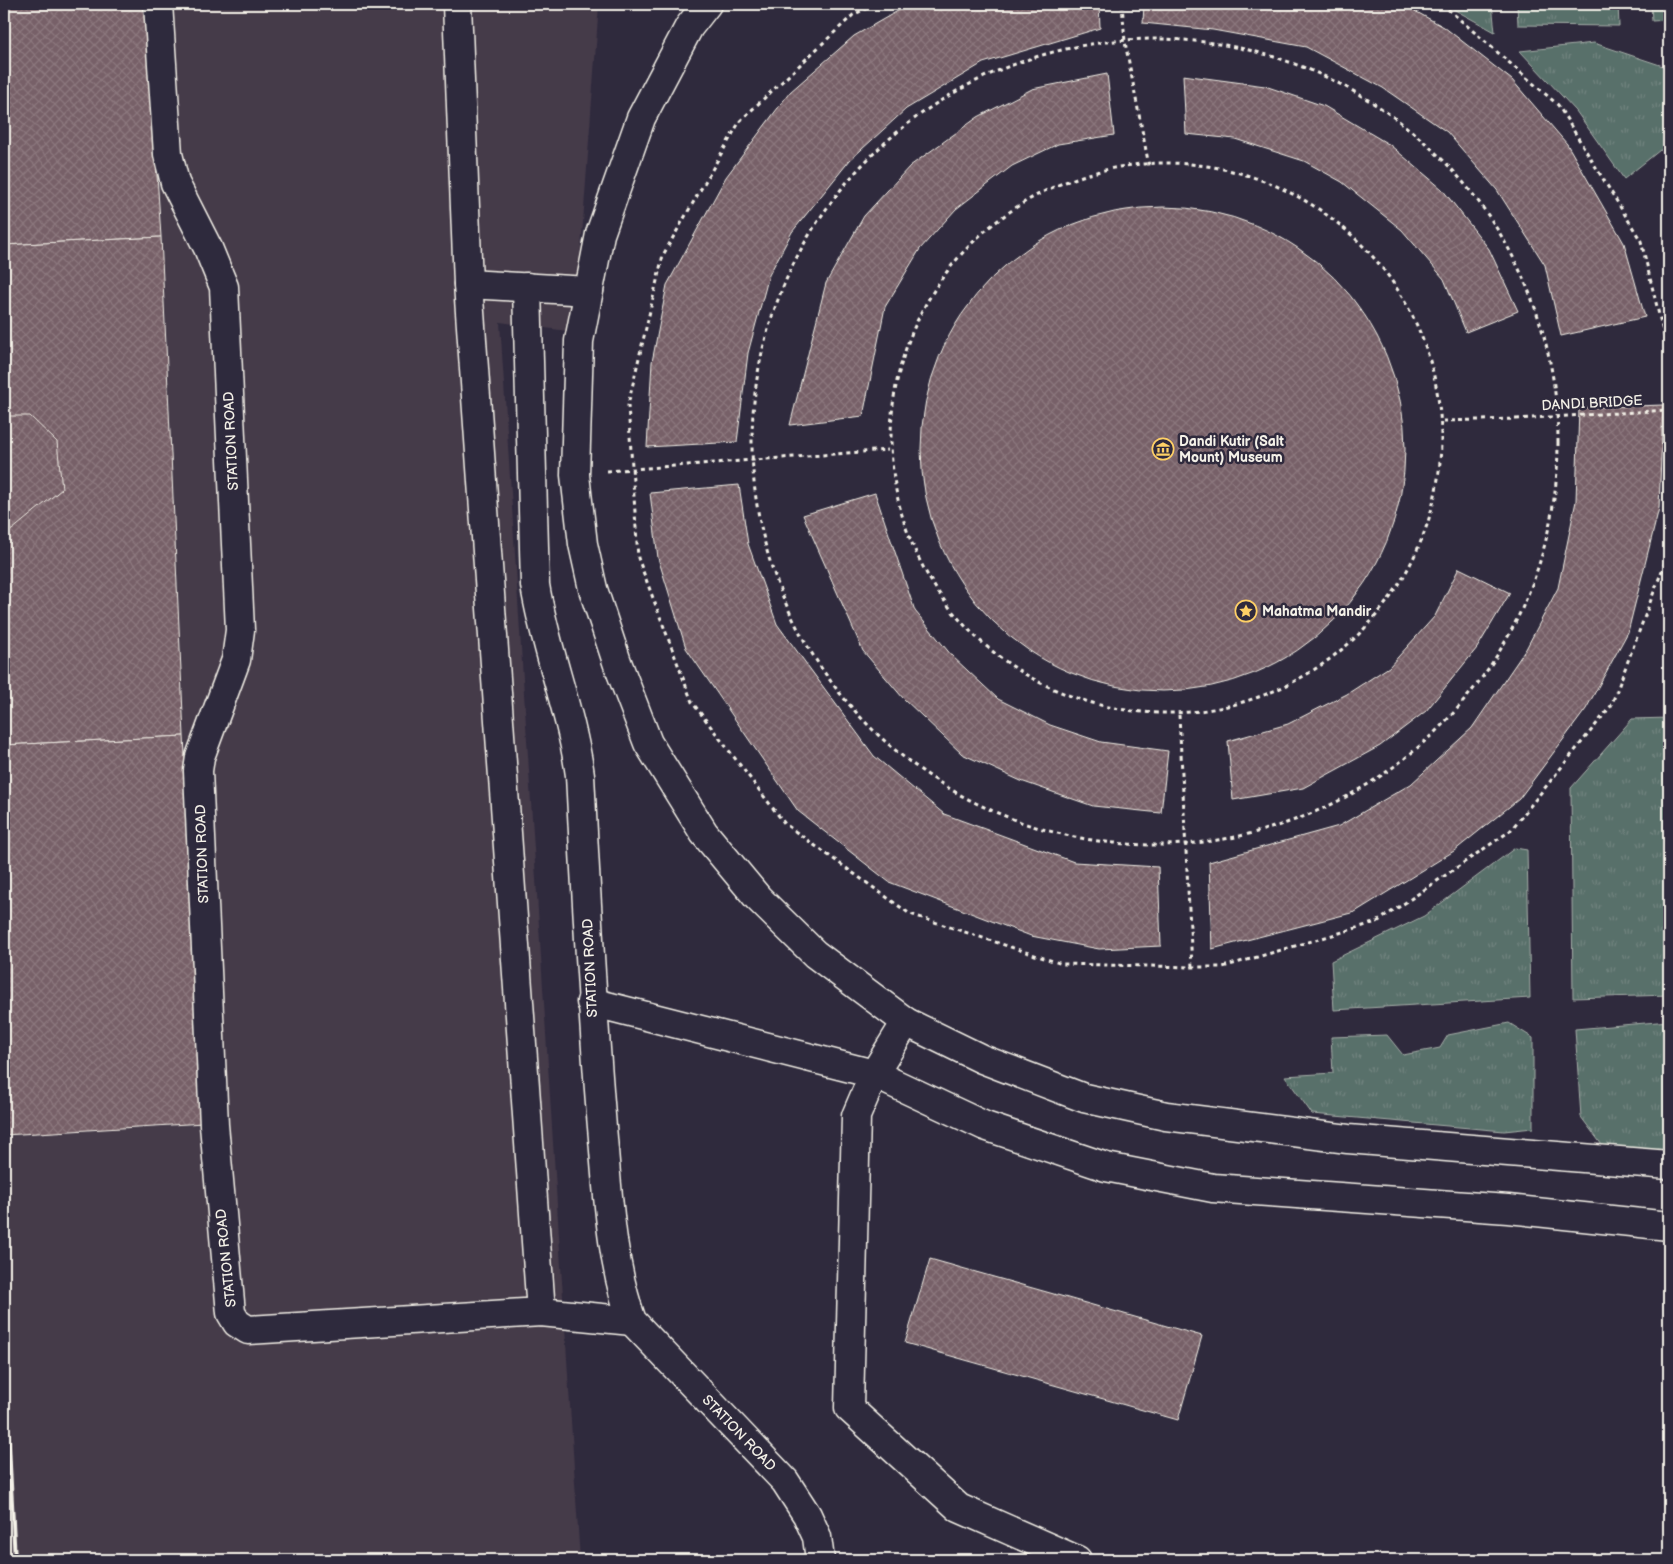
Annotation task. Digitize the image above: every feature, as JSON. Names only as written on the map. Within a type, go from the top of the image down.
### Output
[{"type":"lane","name":"STATION ROAD","points":[[158,4],[170,164],[175,183],[208,248],[224,286],[240,630],[236,660],[200,758],[198,771],[214,1125],[231,1313],[237,1323],[248,1330],[541,1312],[632,1321]]},
{"type":"lane","points":[[456,4],[468,284],[541,1312]]},
{"type":"lane","points":[[707,4],[689,27],[641,118],[600,234],[579,341],[575,475],[583,544],[593,589],[648,743],[704,833],[758,898],[815,954],[906,1022],[982,1059],[1084,1098],[1166,1116],[1348,1139],[1669,1165]]},
{"type":"lane","points":[[468,284],[589,291]]},
{"type":"lane","name":"STATION ROAD","points":[[527,287],[535,585],[539,610],[576,744],[579,767],[591,1002],[611,1221],[621,1291],[632,1321],[785,1481],[807,1515],[817,1536],[820,1560]]},
{"type":"lane","points":[[591,1002],[874,1074],[986,1126],[1106,1167],[1213,1188],[1508,1209],[1669,1226]]},
{"type":"lane","points":[[906,1022],[874,1074],[856,1116],[849,1408],[959,1508],[1077,1560]]},
{"type":"path","points":[[875,4],[852,15],[740,121],[663,254],[628,405],[638,558],[692,702],[785,824],[910,914],[1062,964],[1192,967],[1223,967],[1377,922],[1510,832],[1611,706],[1669,552]]},
{"type":"path","points":[[1122,4],[1125,42],[1149,166]]},
{"type":"path","points":[[1442,4],[1558,104],[1641,241],[1669,356]]},
{"type":"path","points":[[1158,37],[1278,56],[1388,108],[1476,192],[1536,297],[1562,416],[1548,548],[1492,668],[1401,764],[1284,827],[1153,848],[1022,827],[906,764],[816,668],[762,547],[750,415],[777,296],[838,191],[928,108],[1038,55],[1125,42],[1158,37]]},
{"type":"path","points":[[1201,163],[1293,191],[1369,248],[1422,328],[1443,421],[1434,508],[1399,588],[1340,653],[1264,697],[1179,715],[1092,706],[1013,670],[948,611],[905,535],[888,450],[901,355],[946,270],[1016,205],[1106,168],[1149,166],[1201,163]]},
{"type":"path","name":"DANDI BRIDGE","points":[[1443,421],[1516,419],[1669,410]]},
{"type":"path","points":[[632,468],[888,450]]},
{"type":"path","points":[[1179,715],[1184,844],[1192,967]]},
{"type":"shaded area","points":[[4,4],[599,4],[575,332],[500,322],[580,1560],[4,1560]]},
{"type":"green space","points":[[1444,4],[1492,4],[1495,32]]},
{"type":"green space","points":[[1517,4],[1618,4],[1619,26],[1518,25]]},
{"type":"green space","points":[[1651,4],[1669,4],[1669,20],[1652,21]]},
{"type":"green space","points":[[1594,43],[1669,68],[1669,153],[1660,150],[1624,179],[1576,111],[1520,51]]},
{"type":"green space","points":[[1669,718],[1669,995],[1573,998],[1571,788],[1632,719]]},
{"type":"green space","points":[[1515,848],[1527,850],[1530,998],[1334,1010],[1331,961],[1424,916]]},
{"type":"green space","points":[[1669,1021],[1669,1153],[1602,1145],[1581,1117],[1575,1029]]},
{"type":"green space","points":[[1509,1023],[1533,1038],[1533,1128],[1504,1131],[1312,1114],[1285,1076],[1333,1073],[1331,1037],[1387,1035],[1403,1055],[1440,1048],[1448,1035]]},
{"type":"building","points":[[4,4],[146,4],[161,237],[4,245]]},
{"type":"building","points":[[910,4],[1099,4],[1100,28],[983,63],[906,109],[850,160],[792,232],[769,275],[748,353],[737,442],[647,447],[652,362],[667,285],[726,177],[790,92],[854,36]]},
{"type":"building","points":[[1144,4],[1402,4],[1444,27],[1512,80],[1567,144],[1624,243],[1645,317],[1561,336],[1545,265],[1497,190],[1447,132],[1383,88],[1306,47],[1213,30],[1143,23]]},
{"type":"building","points":[[1107,74],[1114,135],[1058,144],[1012,166],[956,209],[920,249],[885,307],[863,416],[790,425],[826,283],[864,216],[910,166],[978,117],[1032,89]]},
{"type":"building","points":[[1183,75],[1265,86],[1324,106],[1390,145],[1442,189],[1489,249],[1518,311],[1466,332],[1444,279],[1402,230],[1342,182],[1304,161],[1235,139],[1186,134]]},
{"type":"building","name":"Dandi Kutir (Salt Mount) Museum","points":[[1163,207],[1210,211],[1256,225],[1298,248],[1334,278],[1364,314],[1387,356],[1401,402],[1405,449],[1401,496],[1387,542],[1364,584],[1334,620],[1298,650],[1256,673],[1210,687],[1163,691],[1116,687],[1070,673],[1028,650],[992,620],[962,584],[939,542],[925,496],[921,449],[925,402],[939,356],[962,314],[992,278],[1028,248],[1070,225],[1116,211]]},
{"type":"building","points":[[161,237],[184,736],[4,745],[4,245]]},
{"type":"building","points":[[1663,405],[1659,508],[1628,632],[1586,709],[1519,799],[1454,851],[1355,912],[1212,949],[1209,862],[1339,826],[1411,784],[1472,728],[1526,649],[1558,588],[1576,501],[1579,408]]},
{"type":"building","points":[[4,416],[30,416],[57,442],[62,489],[12,530],[4,532]]},
{"type":"building","points":[[739,485],[748,544],[777,624],[874,756],[944,814],[1074,862],[1158,867],[1161,946],[1099,949],[1031,936],[889,882],[798,811],[686,648],[658,558],[650,493]]},
{"type":"building","points":[[875,493],[915,611],[952,656],[998,699],[1050,725],[1101,742],[1168,751],[1161,813],[1093,806],[1021,781],[962,754],[903,698],[863,651],[803,515]]},
{"type":"building","points":[[1459,568],[1510,593],[1477,648],[1426,711],[1380,746],[1303,788],[1233,800],[1228,741],[1288,724],[1347,694],[1389,667],[1435,616]]},
{"type":"building","points":[[184,736],[204,1123],[4,1135],[4,745]]},
{"type":"building","points":[[930,1259],[1202,1336],[1178,1420],[905,1343]]},
{"type":"railway","points":[[4,1352],[15,1560]]},
{"type":"place","name":"Dandi Kutir (Salt Mount) Museum","points":[[1163,449]]},
{"type":"place","name":"Mahatma Mandir","points":[[1246,611]]}]
